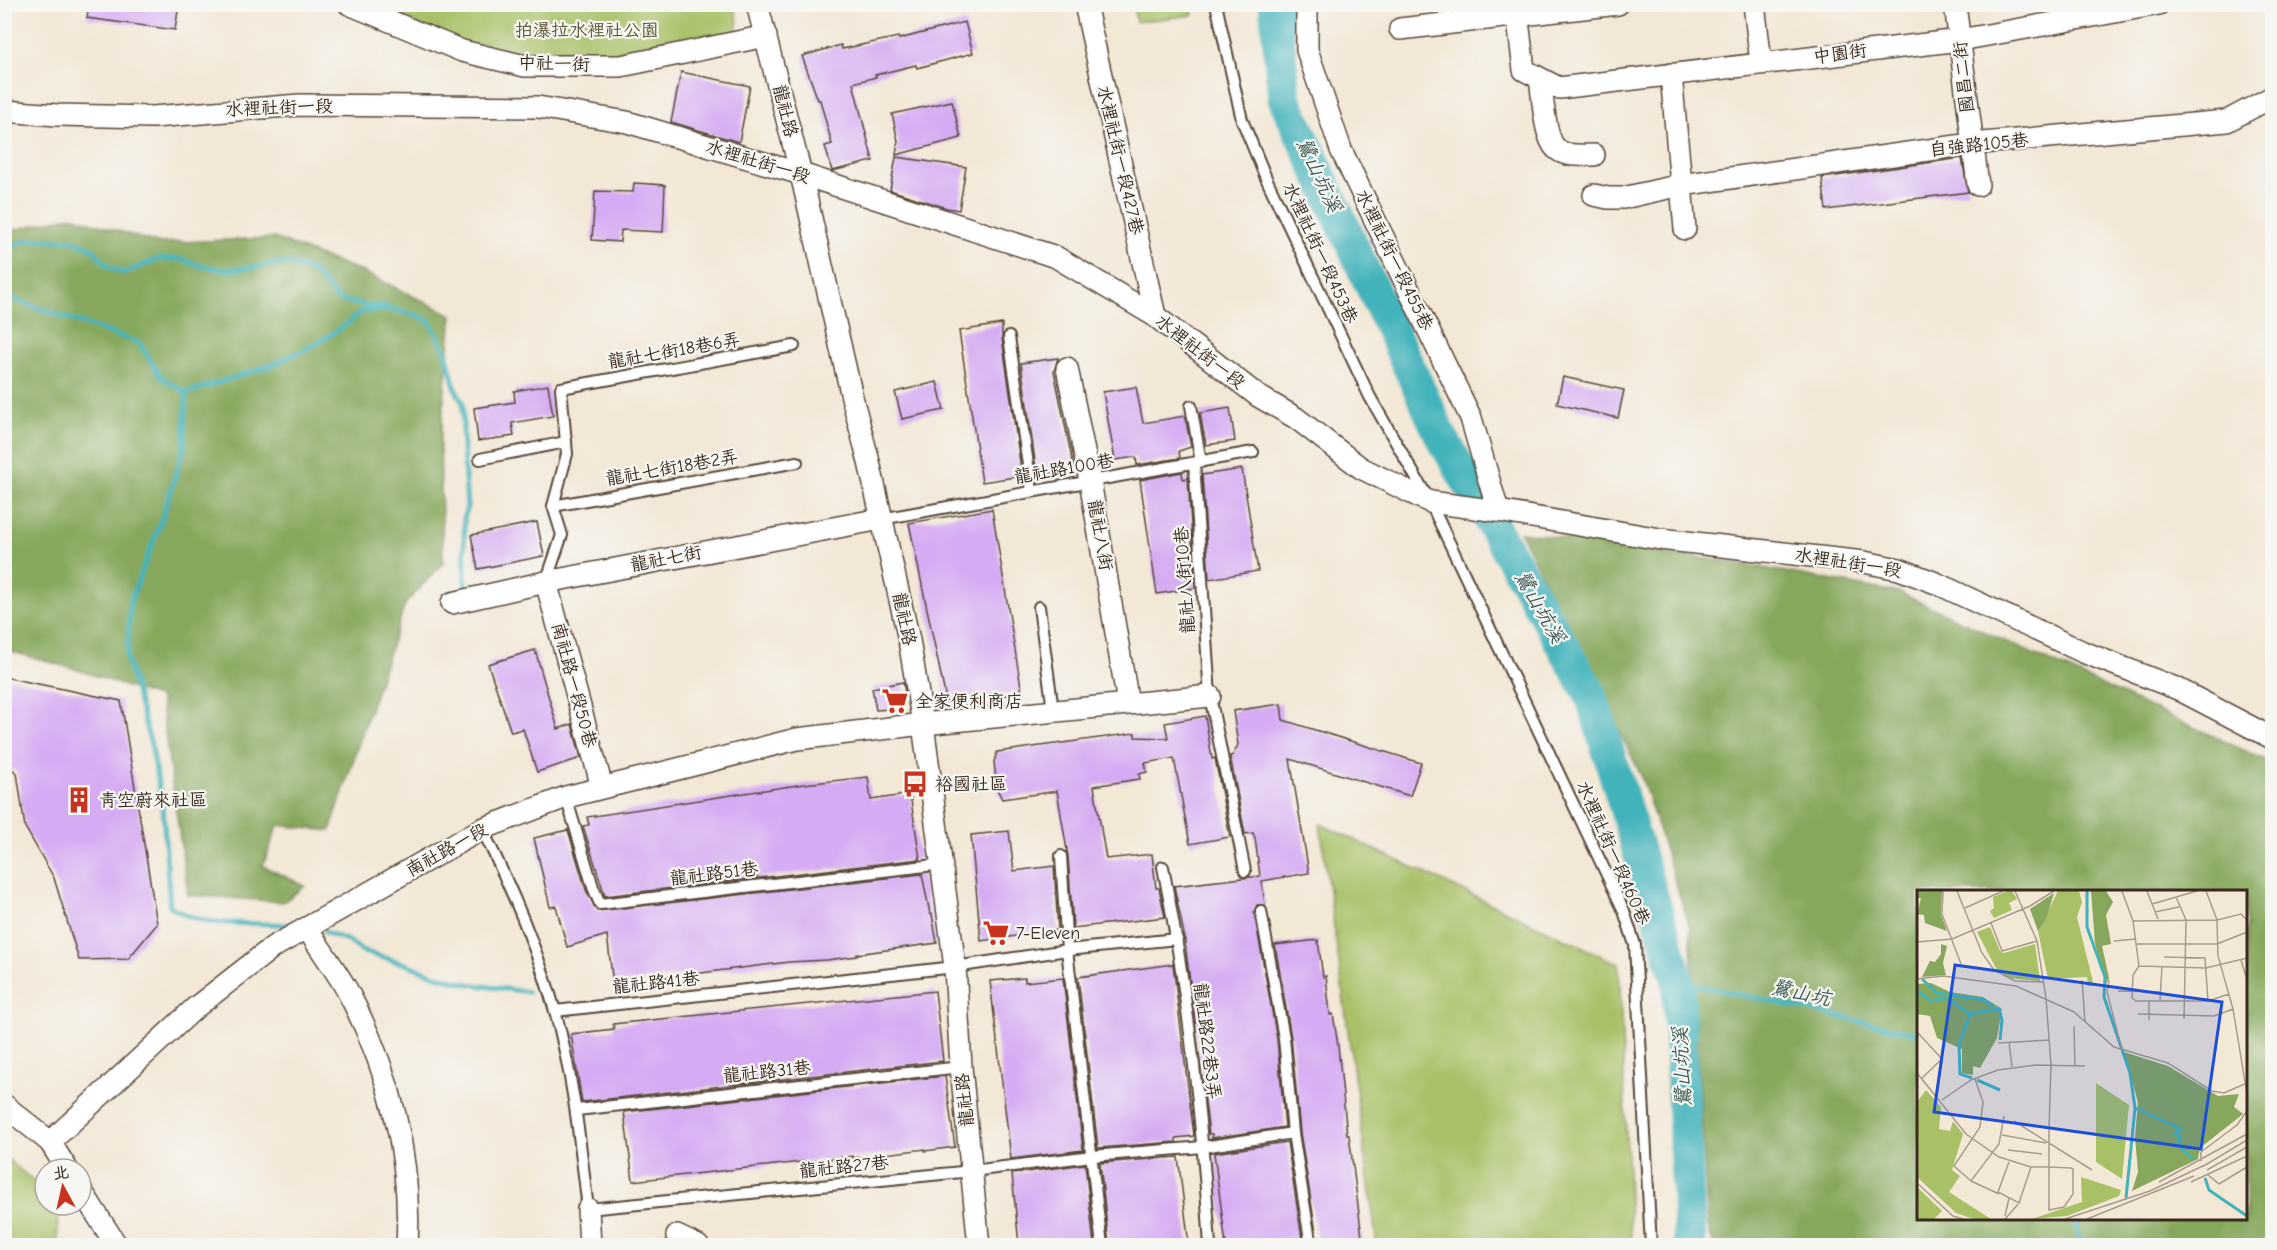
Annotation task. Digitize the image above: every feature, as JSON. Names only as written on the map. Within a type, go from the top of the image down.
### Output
[{"type":"street","name":"中社一街","points":[[349,4],[462,51],[525,66],[621,66],[766,36]]},
{"type":"street","name":"龍社路","points":[[757,4],[801,174],[909,640],[943,864],[955,967],[961,1067],[979,1245]]},
{"type":"street","name":"水裡社街一段427巷","points":[[1085,4],[1155,316]]},
{"type":"street","name":"水裡社街一段455巷","points":[[1307,4],[1307,50],[1341,150],[1471,418],[1498,511]]},
{"type":"street","points":[[1400,29],[1516,10],[1618,4]]},
{"type":"street","points":[[1754,4],[1761,63]]},
{"type":"street","name":"國昌二街","points":[[1955,4],[1978,185]]},
{"type":"street","name":"中園街","points":[[1532,74],[1559,88],[1960,40],[2159,4]]},
{"type":"street","points":[[1516,10],[1550,142],[1559,152],[1578,156],[1594,155]]},
{"type":"street","points":[[1671,74],[1685,230]]},
{"type":"street","name":"自強路105巷","points":[[1594,195],[1623,198],[1681,185],[1971,144],[2227,121],[2272,97]]},
{"type":"street","name":"水裡社街一段","points":[[4,111],[57,115],[153,117],[299,105],[538,107],[627,122],[801,174],[1056,257],[1155,316],[1258,396],[1296,418],[1361,468],[1430,502],[1498,511],[1660,539],[1864,562],[1899,569],[1936,583],[2083,652],[2178,689],[2272,738]]},
{"type":"street","name":"龍社八街","points":[[1067,368],[1090,481],[1128,703]]},
{"type":"street","name":"龍社七街","points":[[452,603],[546,582],[881,519]]},
{"type":"street","name":"南社路一段50巷","points":[[546,582],[602,787]]},
{"type":"street","points":[[923,724],[1210,696]]},
{"type":"street","name":"南社路一段","points":[[50,1142],[195,1008],[273,947],[482,829],[566,797],[797,739],[923,724]]},
{"type":"street","points":[[307,928],[346,989],[378,1056],[398,1127],[408,1197],[407,1245]]},
{"type":"street","points":[[4,1105],[50,1142],[59,1157]]},
{"type":"street","points":[[93,1208],[117,1245]]},
{"type":"street","points":[[588,1209],[590,1245]]},
{"type":"street","points":[[677,1236],[698,1245]]},
{"type":"lane","name":"水裡社街一段453巷","points":[[1216,4],[1242,120],[1266,178],[1370,397],[1430,502]]},
{"type":"lane","points":[[1009,337],[1032,491]]},
{"type":"lane","name":"龍社七街18巷6弄","points":[[566,442],[561,388],[794,346]]},
{"type":"lane","name":"龍社八街10巷","points":[[1191,406],[1198,462],[1210,696],[1245,871]]},
{"type":"lane","points":[[480,459],[566,442],[567,454],[553,506],[562,535],[546,582]]},
{"type":"lane","name":"龍社路100巷","points":[[881,519],[1253,453]]},
{"type":"lane","name":"龍社七街18巷2弄","points":[[553,506],[797,462]]},
{"type":"lane","name":"水裡社街一段460巷","points":[[1430,502],[1624,911],[1635,945],[1652,1245]]},
{"type":"lane","points":[[1039,607],[1053,710]]},
{"type":"lane","name":"龍社路51巷","points":[[566,797],[600,904],[943,864]]},
{"type":"lane","points":[[482,829],[512,889],[555,1011],[577,1110],[588,1209]]},
{"type":"lane","points":[[1060,856],[1067,950],[1102,1245]]},
{"type":"lane","name":"龍社路22巷3弄","points":[[1163,867],[1177,939],[1203,1147],[1210,1245]]},
{"type":"lane","points":[[1261,911],[1284,1038],[1293,1132],[1311,1245]]},
{"type":"lane","name":"龍社路41巷","points":[[555,1011],[955,967],[1067,950],[1177,939]]},
{"type":"lane","name":"龍社路31巷","points":[[577,1110],[961,1067]]},
{"type":"lane","name":"龍社路27巷","points":[[588,1209],[972,1171],[1092,1156],[1203,1147],[1293,1132]]},
{"type":"green space","name":"拍瀑拉水裡社公園","points":[[733,4],[738,21],[735,34],[585,57],[465,48],[379,5]]},
{"type":"green space","points":[[1133,5],[1191,5],[1193,15],[1136,22]]},
{"type":"green space","points":[[71,216],[157,243],[274,238],[363,272],[452,315],[440,442],[443,563],[405,604],[330,831],[278,825],[263,866],[305,886],[284,902],[188,895],[160,698],[75,669],[5,650],[5,232]]},
{"type":"green space","points":[[1520,532],[1743,564],[1900,593],[2272,763],[2272,1243],[2269,1246],[1713,1245],[1708,1226],[1690,928],[1641,775]]},
{"type":"green space","points":[[1320,824],[1619,964],[1631,1245],[1377,1245]]},
{"type":"green space","points":[[5,1157],[33,1181],[33,1217],[57,1217],[58,1245],[5,1245]]},
{"type":"building","points":[[89,4],[179,4],[175,30],[87,18]]},
{"type":"building","points":[[965,22],[973,53],[917,68],[916,65],[875,75],[876,77],[853,83],[873,161],[832,171],[825,146],[832,144],[820,100],[818,100],[802,56],[841,45],[842,49],[898,37],[899,39]]},
{"type":"building","points":[[681,72],[750,86],[739,142],[671,122]]},
{"type":"building","points":[[952,101],[961,138],[896,155],[898,141],[892,114]]},
{"type":"building","points":[[896,157],[966,167],[959,210],[890,190]]},
{"type":"building","points":[[1962,158],[1968,192],[1826,210],[1822,178]]},
{"type":"building","points":[[634,183],[665,185],[663,232],[621,230],[620,242],[592,240],[595,191],[633,192]]},
{"type":"building","points":[[1002,324],[1002,338],[1022,476],[982,482],[959,331]]},
{"type":"building","points":[[1058,358],[1054,371],[1074,469],[1037,475],[1021,363]]},
{"type":"building","points":[[1563,377],[1624,390],[1618,418],[1557,404]]},
{"type":"building","points":[[937,382],[944,410],[902,419],[895,392]]},
{"type":"building","points":[[548,385],[553,416],[512,423],[514,436],[478,441],[474,408],[515,402],[514,391]]},
{"type":"building","points":[[1136,387],[1143,423],[1185,416],[1191,447],[1179,451],[1180,458],[1137,465],[1136,457],[1115,460],[1103,392]]},
{"type":"building","points":[[1230,408],[1235,441],[1206,445],[1200,413]]},
{"type":"building","points":[[1242,469],[1258,571],[1209,579],[1202,475]]},
{"type":"building","points":[[1182,472],[1183,479],[1188,478],[1195,588],[1157,594],[1140,480]]},
{"type":"building","points":[[992,509],[1022,693],[977,699],[977,704],[948,709],[909,523]]},
{"type":"building","points":[[537,522],[544,556],[478,569],[471,535]]},
{"type":"building","points":[[535,650],[558,729],[572,724],[581,758],[537,772],[523,729],[511,732],[488,664]]},
{"type":"building","name":"青空蔚來社區","points":[[4,677],[121,701],[157,924],[128,959],[79,960],[54,878],[25,827],[17,773],[4,763]]},
{"type":"building","points":[[903,682],[905,692],[891,709],[876,710],[872,688]]},
{"type":"building","points":[[1281,704],[1283,720],[1421,763],[1410,796],[1290,759],[1309,873],[1262,881],[1265,905],[1257,905],[1254,912],[1277,1039],[1285,1127],[1212,1138],[1212,1134],[1209,1134],[1184,934],[1174,886],[1260,876],[1255,838],[1253,833],[1245,834],[1230,756],[1233,755],[1238,745],[1233,711]]},
{"type":"building","points":[[1205,716],[1212,759],[1215,758],[1230,837],[1190,844],[1174,758],[1145,763],[1147,772],[1139,774],[1140,779],[1094,786],[1106,859],[1152,854],[1156,888],[1159,888],[1165,917],[1073,928],[1068,856],[1057,791],[1002,799],[997,789],[994,762],[997,752],[1135,733],[1135,737],[1168,738],[1165,723]]},
{"type":"building","points":[[868,777],[871,800],[910,794],[920,859],[605,896],[583,826],[589,825],[587,817],[804,784]]},
{"type":"building","points":[[568,830],[586,890],[597,911],[922,874],[937,943],[827,960],[789,962],[613,984],[607,935],[567,947],[556,906],[550,907],[534,838]]},
{"type":"building","points":[[1009,831],[1014,871],[1054,866],[1058,930],[981,941],[971,835]]},
{"type":"building","points":[[1318,940],[1323,977],[1326,976],[1330,1015],[1333,1014],[1338,1046],[1347,1135],[1349,1135],[1363,1245],[1318,1245],[1300,1132],[1291,1037],[1275,945]]},
{"type":"building","points":[[1173,964],[1194,1136],[1176,1138],[1176,1142],[1098,1148],[1078,977]]},
{"type":"building","points":[[1025,978],[1025,982],[1063,978],[1083,1150],[1011,1159],[990,981]]},
{"type":"building","points":[[935,991],[943,1061],[582,1102],[571,1034],[614,1029],[613,1024]]},
{"type":"building","points":[[945,1076],[955,1147],[633,1181],[624,1112]]},
{"type":"building","points":[[1287,1142],[1303,1245],[1226,1245],[1214,1153]]},
{"type":"building","points":[[1178,1157],[1189,1245],[1109,1245],[1100,1163]]},
{"type":"building","points":[[1085,1164],[1094,1245],[1019,1245],[1012,1174]]},
{"type":"waterway","name":"鷺山坑溪","points":[[1275,4],[1284,98],[1441,436],[1591,695],[1678,981],[1690,1246]]},
{"type":"waterway","points":[[4,249],[28,240],[71,240],[92,248],[107,266],[124,273],[158,259],[181,259],[197,265],[227,270],[285,263],[313,271],[337,299],[367,306],[386,306]]},
{"type":"waterway","points":[[4,296],[139,343],[161,377],[186,393],[275,364],[316,344],[361,312],[391,309],[429,321],[445,349],[455,388],[463,403],[467,507],[464,517],[465,585]]},
{"type":"waterway","points":[[186,393],[184,448],[161,521],[130,602],[127,661],[152,748],[163,811],[170,906],[183,914],[212,922],[289,925]]},
{"type":"waterway","points":[[325,932],[347,940],[364,952],[437,976],[468,984],[528,992]]},
{"type":"waterway","name":"鷺山坑","points":[[1678,981],[1917,1034]]},
{"type":"waterway","name":"鷺山坑","points":[[2074,1220],[2081,1242],[2086,1246]]},
{"type":"place","name":"全家便利商店","points":[[895,701]]},
{"type":"place","name":"裕國社區","points":[[915,784]]},
{"type":"place","name":"青空蔚來社區","points":[[79,800]]},
{"type":"place","name":"7-Eleven","points":[[996,933]]}]
